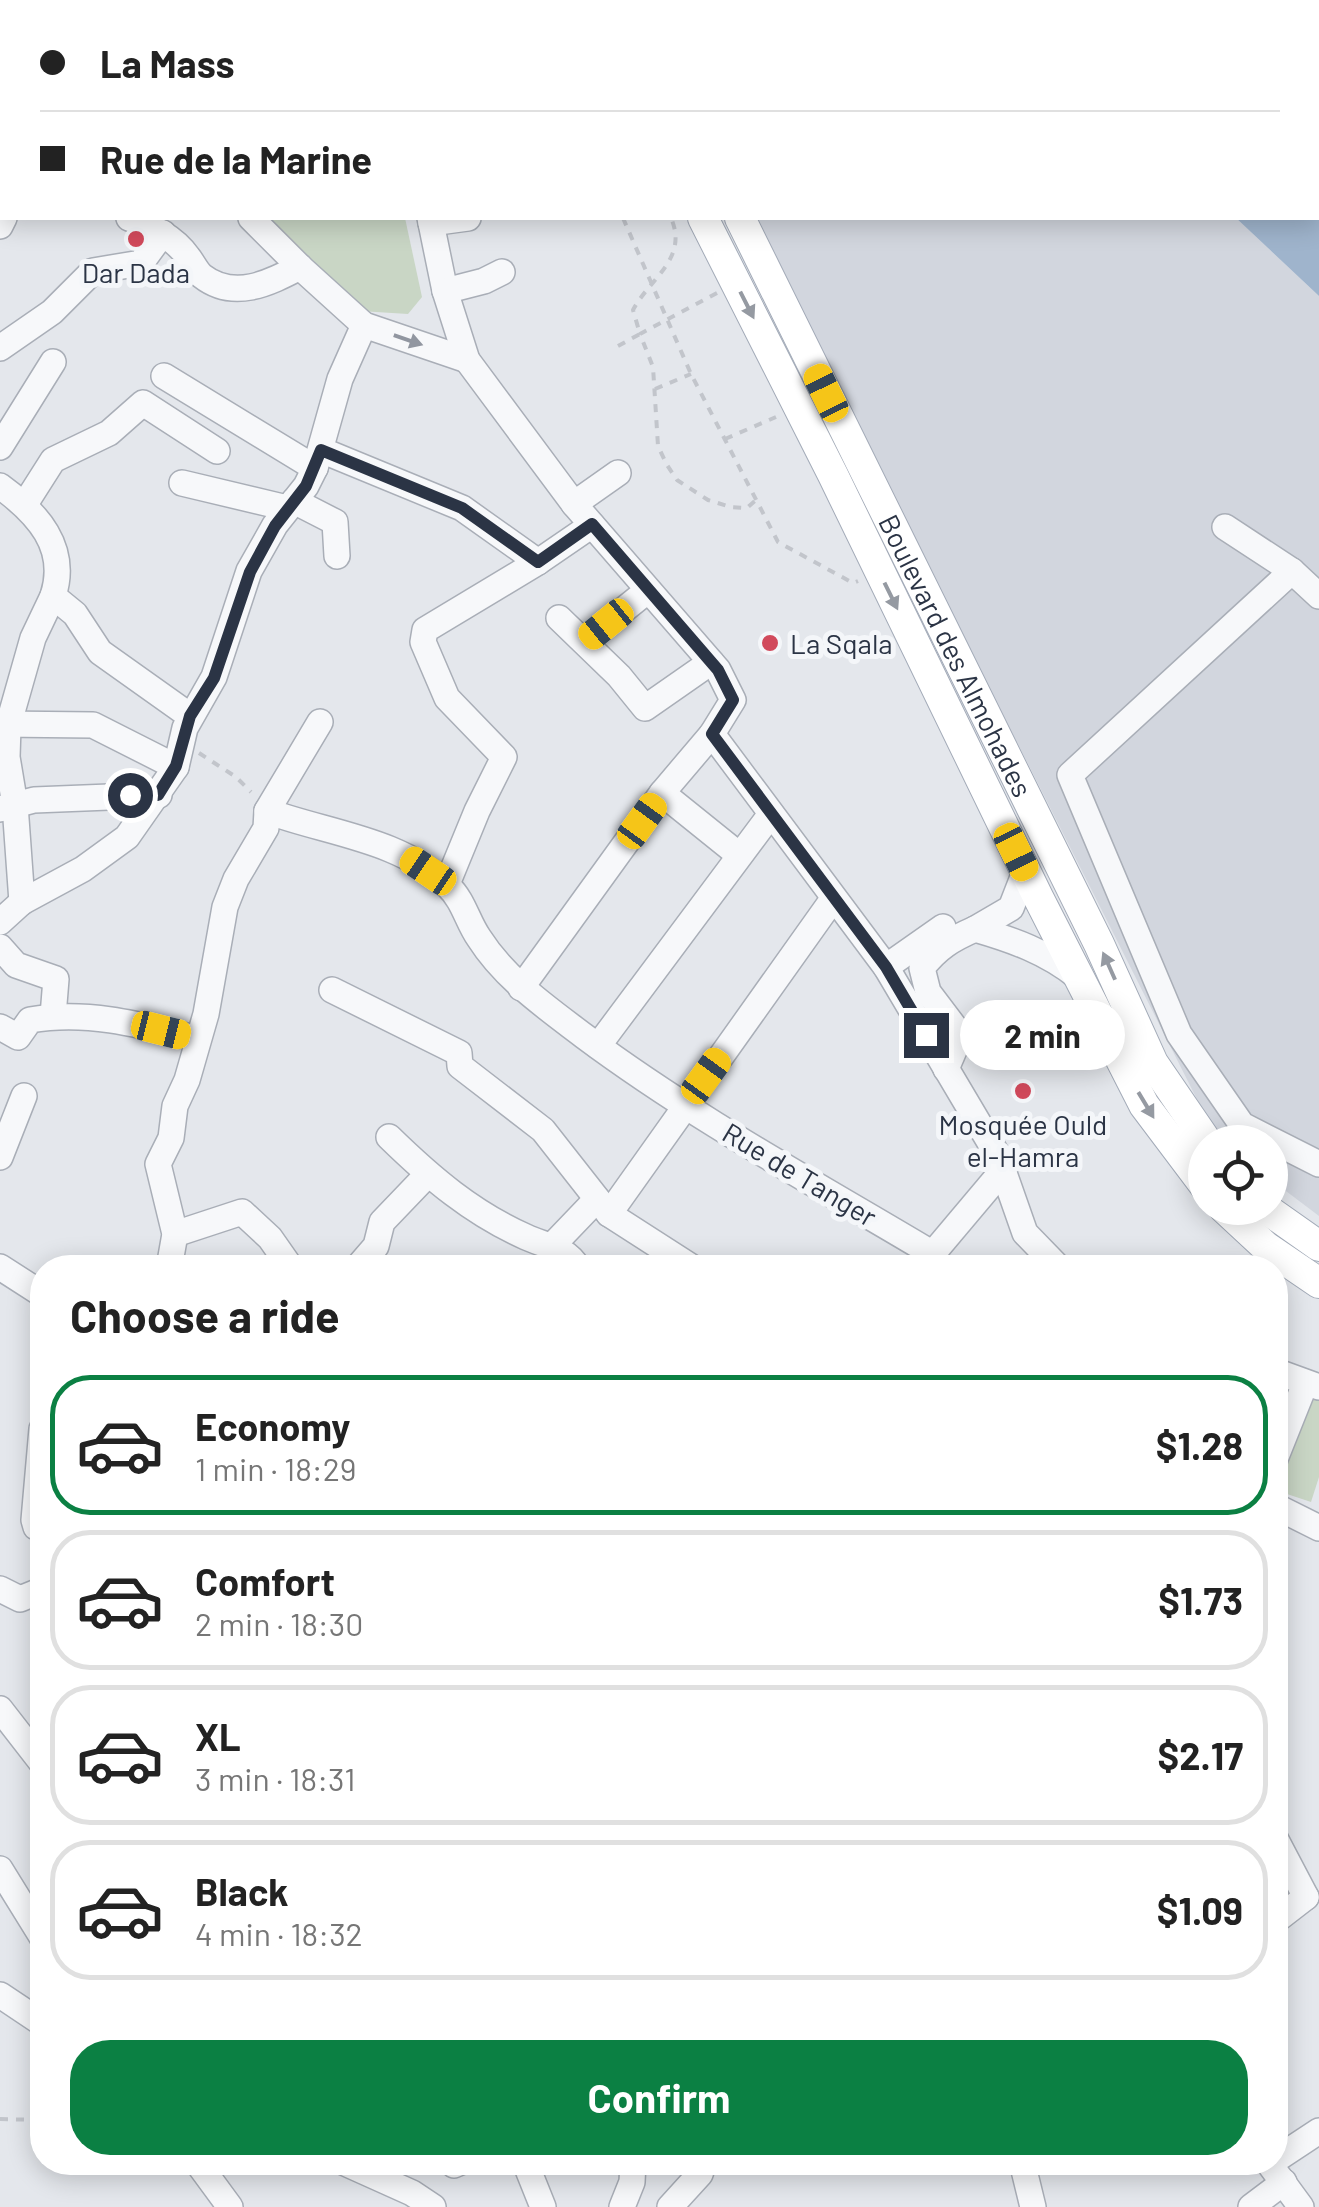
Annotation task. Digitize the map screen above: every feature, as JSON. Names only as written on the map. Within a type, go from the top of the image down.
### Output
[{"type":"main road","name":"Boulevard des Almohades","points":[[704,220],[799,408],[846,467],[880,573],[1025,892],[1081,980],[1144,1104],[1188,1163]]},
{"type":"main road","name":"Boulevard des Almohades","points":[[741,220],[846,467],[1099,944],[1154,1063],[1196,1125]]},
{"type":"main road","points":[[1243,1225],[1266,1246],[1314,1262]]},
{"type":"main road","points":[[1280,1225],[1314,1262]]},
{"type":"street","points":[[254,220],[364,325],[466,360]]},
{"type":"street","points":[[430,220],[444,291],[466,360],[574,504],[711,662],[733,700],[712,734],[662,793],[521,988]]},
{"type":"street","points":[[146,223],[188,256],[203,277],[220,285],[259,286],[300,267]]},
{"type":"street","points":[[0,348],[52,312],[93,271],[141,264],[146,223]]},
{"type":"street","points":[[444,291],[502,272]]},
{"type":"street","points":[[0,922],[22,902],[111,851],[127,837],[158,795],[179,755],[190,716],[214,678],[250,572],[318,459],[340,380],[364,325]]},
{"type":"street","points":[[0,448],[53,362]]},
{"type":"street","points":[[164,376],[318,459],[462,508],[538,562]]},
{"type":"street","points":[[25,504],[53,460],[109,432],[143,402],[217,451]]},
{"type":"street","points":[[574,504],[618,473]]},
{"type":"street","points":[[182,483],[291,504],[335,522],[336,556]]},
{"type":"street","points":[[0,486],[39,518],[55,550],[58,580],[33,638],[4,725],[8,807],[22,902]]},
{"type":"street","points":[[267,811],[389,850],[447,884],[504,758],[447,698],[424,642],[425,630],[538,562],[592,524]]},
{"type":"street","points":[[1225,527],[1292,571],[1319,596]]},
{"type":"street","points":[[1292,571],[1070,775],[1179,1034],[1242,1125],[1319,1164]]},
{"type":"street","points":[[585,642],[647,590]]},
{"type":"street","points":[[53,596],[76,614],[100,652],[190,716]]},
{"type":"street","points":[[560,618],[645,708],[711,662]]},
{"type":"street","points":[[4,725],[84,722],[179,755]]},
{"type":"street","points":[[170,1255],[174,1234],[158,1164],[171,1138],[175,1106],[188,1080],[206,1014],[225,907],[236,879],[266,828],[267,811],[312,764],[320,722]]},
{"type":"street","points":[[712,734],[886,967],[1004,1169],[1025,1233],[1046,1255]]},
{"type":"street","points":[[662,793],[739,855]]},
{"type":"street","points":[[8,807],[60,798],[158,795]]},
{"type":"street","points":[[598,1046],[771,814]]},
{"type":"street","name":"Rue de Tanger","points":[[447,884],[479,938],[521,988],[685,1105],[918,1255]]},
{"type":"street","points":[[946,1069],[958,1041],[956,1029],[928,992],[922,968],[943,946],[975,929],[1025,892]]},
{"type":"street","points":[[886,967],[952,921],[1025,892]]},
{"type":"street","points":[[550,1247],[603,1206],[685,1105],[833,900]]},
{"type":"street","points":[[975,929],[1018,942],[1056,960],[1081,980]]},
{"type":"street","points":[[0,947],[16,965],[56,978],[53,1016]]},
{"type":"street","points":[[332,990],[459,1053],[460,1066],[532,1119],[603,1206],[674,1255]]},
{"type":"street","points":[[0,1028],[18,1037],[30,1020],[53,1016],[115,1018],[198,1039]]},
{"type":"street","points":[[0,1157],[24,1096]]},
{"type":"street","points":[[390,1137],[464,1204],[569,1255]]},
{"type":"street","points":[[932,1255],[1004,1169]]},
{"type":"street","points":[[368,1255],[376,1246],[382,1222],[428,1174]]},
{"type":"street","points":[[174,1234],[242,1212],[282,1255]]},
{"type":"street","points":[[0,1267],[30,1286]]},
{"type":"street","points":[[1288,1375],[1312,1385],[1288,1433]]},
{"type":"street","points":[[1288,1512],[1319,1528]]},
{"type":"street","points":[[0,1589],[20,1599],[30,1595]]},
{"type":"street","points":[[0,1709],[30,1748]]},
{"type":"street","points":[[1288,1858],[1312,1895],[1288,1912]]},
{"type":"street","points":[[0,1869],[30,1918]]},
{"type":"street","points":[[0,1995],[30,2015]]},
{"type":"street","points":[[1288,2155],[1319,2131]]},
{"type":"street","points":[[207,2175],[230,2207]]},
{"type":"street","points":[[372,2175],[433,2207]]},
{"type":"street","points":[[530,2175],[543,2207]]},
{"type":"street","points":[[622,2207],[632,2175]]},
{"type":"street","points":[[670,2207],[699,2175]]},
{"type":"street","points":[[1024,2175],[1028,2206]]},
{"type":"street","points":[[1251,2207],[1269,2175]]},
{"type":"street","points":[[1280,2175],[1301,2207]]},
{"type":"path","points":[[624,220],[690,374],[778,542],[853,583],[880,573]]},
{"type":"path","points":[[671,220],[675,242],[669,266],[633,310],[654,367],[658,446],[678,480],[708,500],[746,508],[756,500]]},
{"type":"path","points":[[618,346],[735,282]]},
{"type":"path","points":[[655,390],[690,374]]},
{"type":"path","points":[[725,439],[799,408]]},
{"type":"path","points":[[179,755],[236,777],[267,811]]},
{"type":"path","points":[[0,2119],[30,2120]]},
{"type":"shaded area","points":[[754,220],[1238,220],[1319,296],[1319,1216],[1288,1193],[1288,1125],[1210,1125]]},
{"type":"green space","points":[[270,220],[405,220],[422,297],[408,314],[360,311]]},
{"type":"green space","points":[[1312,1388],[1319,1390],[1319,1477],[1311,1502],[1288,1494],[1288,1446]]},
{"type":"water","points":[[1238,220],[1319,220],[1319,296]]},
{"type":"place","name":"Dar Dada","points":[[136,239]]},
{"type":"place","name":"La Sqala","points":[[770,643]]},
{"type":"place","name":"Mosquée Ould el-Hamra","points":[[1023,1091]]},
{"type":"route","points":[[130,795],[158,795],[176,766],[185,728],[214,678],[250,572],[275,526],[306,486],[321,450],[462,508],[538,562],[592,524],[718,670],[733,700],[712,734],[886,967],[926,1035]]}]
